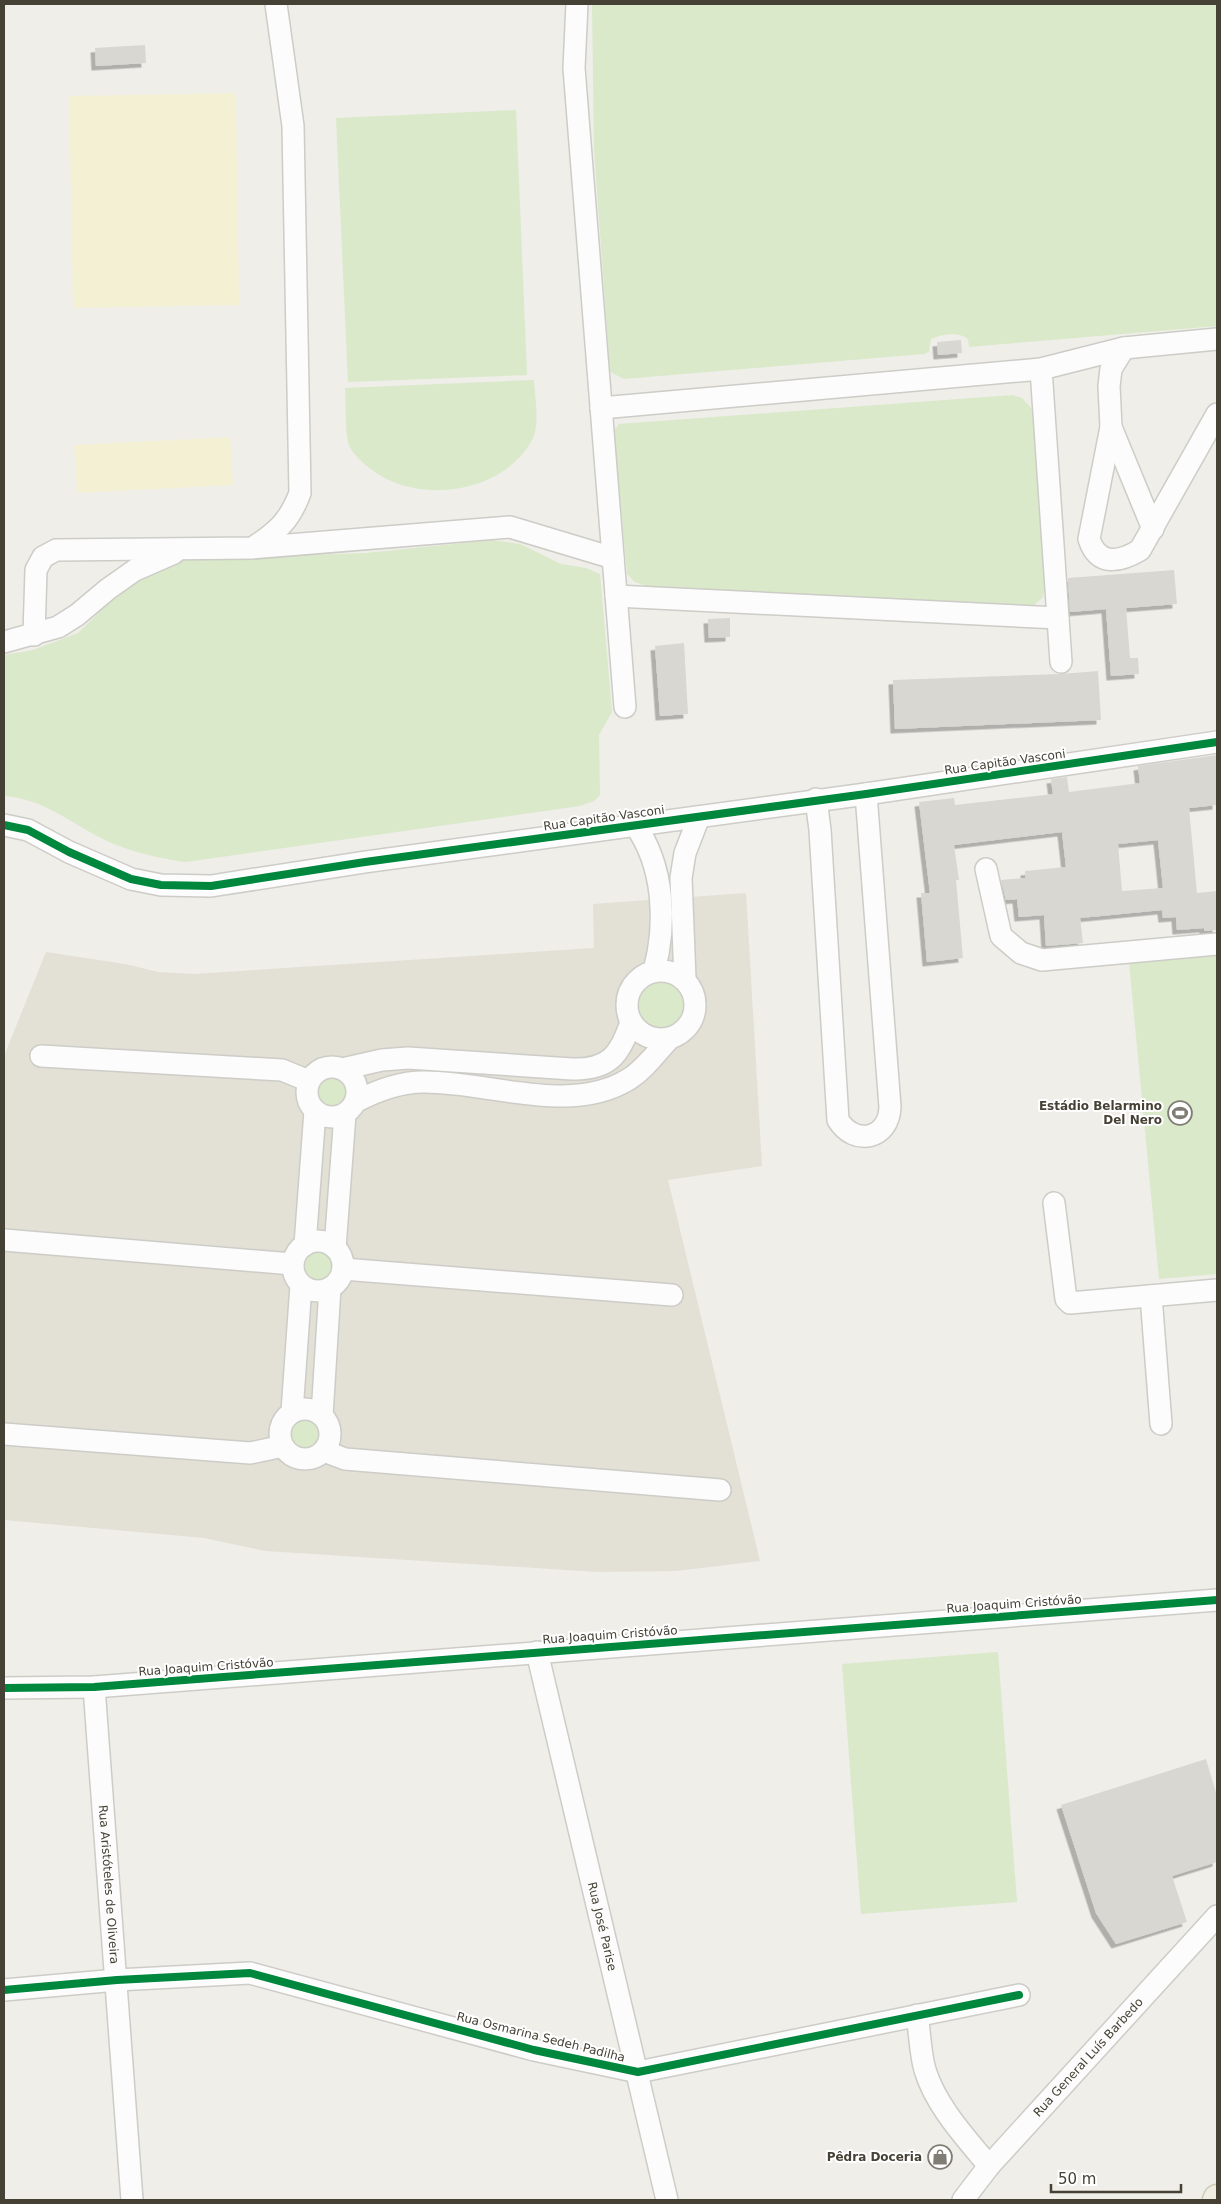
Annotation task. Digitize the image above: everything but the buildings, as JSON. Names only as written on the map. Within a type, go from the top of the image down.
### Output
[{"type":"street","points":[[252,548],[276,533],[293,512],[300,493],[294,126],[276,4]]},
{"type":"street","points":[[577,4],[574,68],[625,707]]},
{"type":"street","points":[[601,408],[1041,369],[1124,348],[1217,339]]},
{"type":"street","points":[[1124,348],[1111,369],[1108,386],[1111,427],[1089,539],[1092,548],[1099,556],[1110,560],[1121,559],[1140,550],[1217,414]]},
{"type":"street","points":[[1041,369],[1061,662]]},
{"type":"street","points":[[1111,427],[1153,529]]},
{"type":"street","points":[[34,635],[36,570],[43,558],[56,550],[252,548],[510,527],[613,558]]},
{"type":"street","points":[[4,642],[58,627],[71,619],[108,588],[135,570],[163,556],[188,548]]},
{"type":"street","points":[[616,596],[1058,618]]},
{"type":"street","name":"Rua Capitão Vasconi","points":[[4,825],[28,830],[69,852],[131,879],[162,885],[211,886],[365,862],[699,817],[816,799],[866,794],[1217,742]]},
{"type":"street","points":[[816,799],[820,830],[838,1120],[848,1132],[864,1137],[872,1135],[884,1127],[890,1114],[866,794]]},
{"type":"street","points":[[685,979],[681,878],[685,853],[699,817]]},
{"type":"street","points":[[635,825],[650,849],[658,877],[661,936],[654,971]]},
{"type":"street","points":[[986,869],[1001,936],[1021,953],[1042,960],[1217,944]]},
{"type":"street","points":[[658,877],[681,878]]},
{"type":"street","points":[[661,936],[682,935]]},
{"type":"street","points":[[314,1111],[329,1117],[350,1108],[385,1088],[424,1082],[561,1096],[587,1095],[608,1089],[629,1079],[642,1070],[669,1039],[683,1032],[693,1019],[696,998],[692,988],[685,979],[670,972],[654,971],[644,975],[630,991],[627,1001],[627,1012],[631,1022],[638,1031],[658,1039],[669,1039]]},
{"type":"street","points":[[342,1069],[382,1060],[408,1058],[572,1069],[592,1068],[602,1064],[617,1053],[623,1045],[631,1022]]},
{"type":"street","points":[[41,1056],[282,1070],[308,1081]]},
{"type":"street","points":[[305,1244],[314,1111],[307,1097],[308,1081],[319,1070],[334,1067],[349,1073],[357,1086],[350,1108],[334,1248]]},
{"type":"street","points":[[1054,1203],[1066,1299],[1068,1302],[1074,1304],[1217,1290]]},
{"type":"street","points":[[4,1240],[292,1264]]},
{"type":"street","points":[[292,1412],[300,1285],[293,1272],[292,1264],[299,1249],[305,1244],[320,1241],[334,1248],[340,1254],[343,1269],[336,1283],[330,1288],[315,1292],[300,1285]]},
{"type":"street","points":[[343,1269],[672,1295]]},
{"type":"street","points":[[322,1415],[330,1288]]},
{"type":"street","points":[[1151,1296],[1161,1424]]},
{"type":"street","points":[[308,1408],[322,1415],[330,1428],[328,1444],[324,1451],[318,1456],[302,1459],[294,1457],[283,1446],[280,1439],[282,1423],[292,1412],[308,1408]]},
{"type":"street","points":[[4,1434],[250,1452],[283,1446]]},
{"type":"street","points":[[324,1451],[345,1459],[720,1490]]},
{"type":"street","name":"Rua Joaquim Cristóvão","points":[[4,1688],[94,1687],[1217,1600]]},
{"type":"street","name":"Rua José Parise","points":[[537,1652],[667,2200]]},
{"type":"street","name":"Rua Aristóteles de Oliveira","points":[[94,1687],[132,2200]]},
{"type":"street","name":"Rua General Luís Barbedo","points":[[963,2200],[989,2166],[1217,1916]]},
{"type":"street","name":"Rua Osmarina Sedeh Padilha","points":[[4,1990],[117,1980],[250,1973],[534,2050],[638,2072],[1019,1995]]},
{"type":"street","points":[[917,2015],[924,2070],[954,2124],[989,2166]]},
{"type":"shaded area","points":[[746,893],[762,1166],[668,1180],[760,1561],[676,1571],[598,1572],[265,1551],[204,1538],[4,1520],[4,1056],[46,952],[125,964],[158,972],[193,974],[594,948],[593,904]]},
{"type":"green space","points":[[592,4],[1217,4],[1217,326],[969,347],[968,339],[964,336],[950,334],[931,339],[929,352],[924,354],[624,379],[610,372],[594,149]]},
{"type":"green space","points":[[516,110],[527,375],[348,382],[336,118]]},
{"type":"green space","points":[[534,380],[536,427],[532,440],[519,458],[501,472],[481,482],[458,488],[435,490],[412,488],[391,481],[372,470],[356,456],[349,445],[346,426],[345,388]]},
{"type":"green space","points":[[1013,395],[1022,398],[1033,410],[1046,578],[1043,597],[1031,608],[646,586],[635,582],[627,574],[614,431],[619,424]]},
{"type":"green space","points":[[492,540],[520,544],[561,564],[586,568],[600,574],[612,712],[599,735],[600,795],[594,801],[580,806],[186,862],[125,848],[93,834],[31,801],[4,796],[4,655],[33,650],[78,633],[113,599],[163,567],[191,559],[366,553]]},
{"type":"green space","name":"Estádio Belarmino Del Nero","points":[[1217,944],[1217,1274],[1159,1279],[1128,952]]},
{"type":"green space","points":[[656,981],[666,981],[678,988],[685,1000],[685,1010],[678,1022],[666,1029],[656,1029],[648,1025],[641,1018],[637,1010],[637,1000],[641,992],[648,985]]},
{"type":"green space","points":[[332,1076],[338,1077],[343,1081],[347,1086],[347,1098],[343,1103],[338,1107],[332,1108],[326,1107],[321,1103],[317,1098],[316,1092],[317,1086],[321,1081],[326,1077]]},
{"type":"green space","points":[[318,1250],[324,1251],[329,1255],[333,1260],[333,1272],[329,1277],[324,1281],[318,1282],[312,1281],[307,1277],[303,1272],[302,1266],[303,1260],[307,1255],[312,1251]]},
{"type":"green space","points":[[305,1418],[311,1419],[316,1423],[320,1428],[320,1440],[316,1445],[311,1449],[305,1450],[299,1449],[294,1445],[290,1440],[289,1434],[290,1428],[294,1423],[299,1419]]},
{"type":"green space","points":[[998,1652],[1017,1902],[861,1914],[842,1664]]},
{"type":"sand","points":[[236,93],[239,305],[73,308],[69,96]]},
{"type":"sand","points":[[230,437],[233,485],[77,493],[74,445]]},
{"type":"cycle path","points":[[4,825],[28,830],[69,852],[131,879],[161,885],[211,886],[365,862],[866,794],[1217,742]]},
{"type":"cycle path","points":[[4,1688],[94,1687],[1217,1600]]},
{"type":"cycle path","points":[[4,1990],[117,1980],[250,1973],[534,2050],[638,2072],[1019,1995]]},
{"type":"place","name":"Estádio Belarmino Del Nero","points":[[1180,1113]]},
{"type":"place","name":"Pêdra Doceria","points":[[940,2157]]}]
